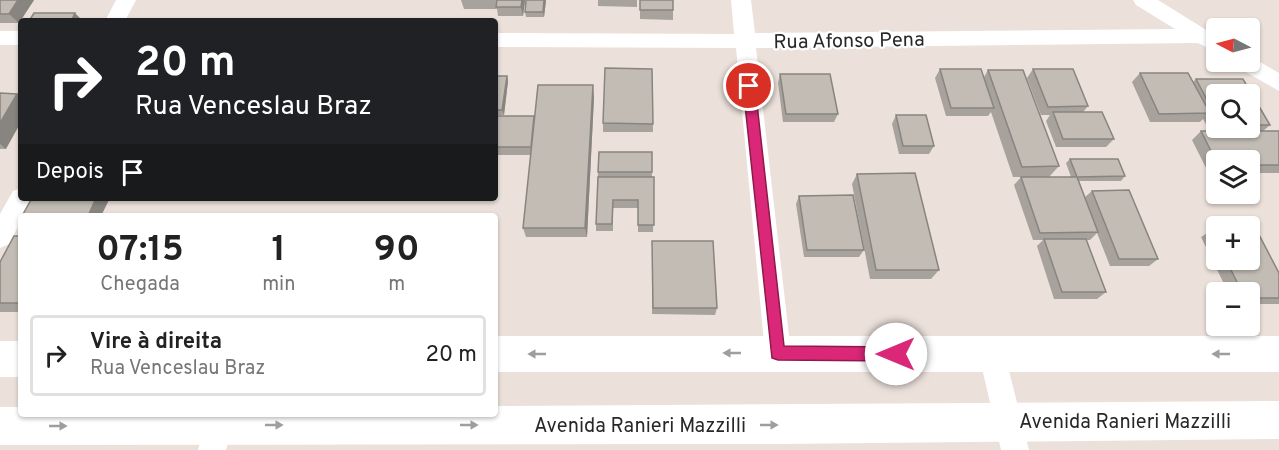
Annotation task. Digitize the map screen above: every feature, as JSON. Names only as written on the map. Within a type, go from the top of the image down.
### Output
[{"type":"street","points":[[117,18],[126,0]]},
{"type":"street","points":[[741,0],[778,353]]},
{"type":"street","points":[[1143,0],[1206,39]]},
{"type":"street","points":[[0,38],[18,39]]},
{"type":"street","name":"Rua Afonso Pena","points":[[498,40],[1206,41]]},
{"type":"street","points":[[1260,72],[1279,83]]},
{"type":"street","points":[[0,237],[19,201]]},
{"type":"street","points":[[498,354],[1279,354]]},
{"type":"street","points":[[992,355],[1012,436]]},
{"type":"street","points":[[0,359],[18,359]]},
{"type":"street","name":"Avenida Ranieri Mazzilli","points":[[0,426],[218,430],[781,425],[1012,436],[1279,420]]},
{"type":"building","points":[[0,0],[18,0],[9,14],[0,14]]},
{"type":"building","points":[[497,0],[522,0],[521,7],[496,7]]},
{"type":"building","points":[[526,0],[544,0],[543,12],[525,12]]},
{"type":"building","points":[[640,0],[673,0],[673,10],[640,10]]},
{"type":"building","points":[[34,13],[75,13],[72,18],[31,18]]},
{"type":"building","points":[[605,68],[652,69],[653,124],[603,123]]},
{"type":"building","points":[[940,69],[981,69],[994,108],[951,108]]},
{"type":"building","points":[[1033,69],[1073,69],[1088,106],[1048,107]]},
{"type":"building","points":[[988,70],[1023,70],[1059,166],[1022,167]]},
{"type":"building","points":[[1140,73],[1188,73],[1206,106],[1206,113],[1159,114]]},
{"type":"building","points":[[780,74],[830,74],[838,114],[786,114]]},
{"type":"building","points":[[498,76],[507,76],[502,110],[498,110]]},
{"type":"building","points":[[1196,79],[1243,79],[1246,84],[1206,84],[1206,98]]},
{"type":"building","points":[[538,85],[593,85],[585,228],[523,228]]},
{"type":"building","points":[[0,93],[17,94],[0,123]]},
{"type":"building","points":[[1260,108],[1270,125],[1260,125]]},
{"type":"building","points":[[1053,112],[1102,112],[1114,139],[1063,139]]},
{"type":"building","points":[[896,115],[926,115],[934,146],[903,146]]},
{"type":"building","points":[[498,116],[534,116],[531,147],[498,147]]},
{"type":"building","points":[[1201,131],[1206,131],[1206,138],[1260,138],[1260,131],[1279,131],[1279,165],[1260,165],[1260,150],[1210,150]]},
{"type":"building","points":[[599,152],[652,152],[652,172],[598,172]]},
{"type":"building","points":[[1070,159],[1118,159],[1125,176],[1077,177]]},
{"type":"building","points":[[915,173],[939,270],[876,270],[857,174]]},
{"type":"building","points":[[598,177],[654,177],[654,225],[638,225],[638,200],[613,200],[612,224],[596,224]]},
{"type":"building","points":[[1021,177],[1077,177],[1098,232],[1040,233]]},
{"type":"building","points":[[1129,190],[1158,259],[1119,259],[1092,191]]},
{"type":"building","points":[[853,195],[864,250],[807,250],[799,196]]},
{"type":"building","points":[[30,201],[95,201],[89,213],[24,213]]},
{"type":"building","points":[[14,236],[18,236],[18,303],[0,303],[0,262]]},
{"type":"building","points":[[1260,237],[1279,273],[1279,298],[1260,298],[1260,282],[1237,282],[1231,270],[1260,270]]},
{"type":"building","points":[[1044,239],[1086,239],[1106,292],[1062,292]]},
{"type":"building","points":[[652,241],[713,241],[717,308],[653,308]]},
{"type":"route","points":[[749,86],[778,353],[896,354]]}]
